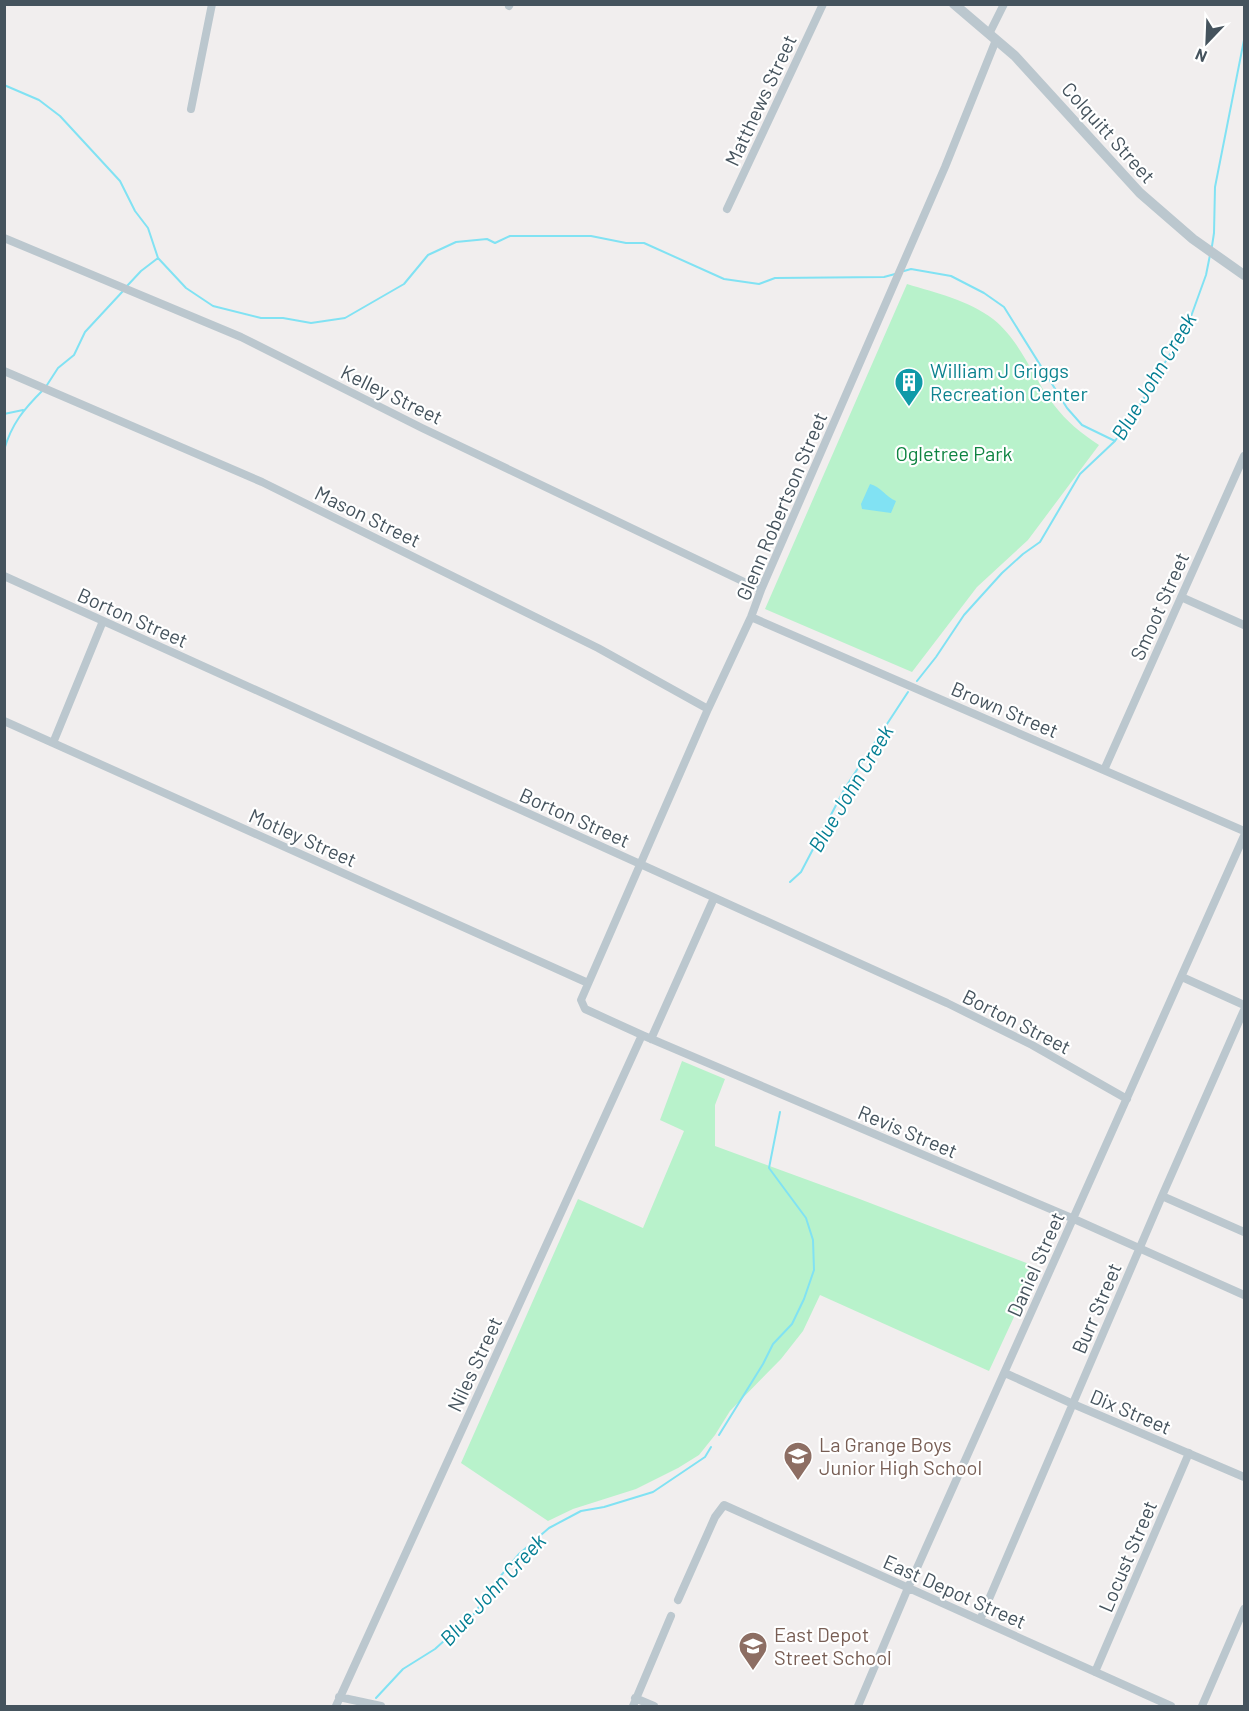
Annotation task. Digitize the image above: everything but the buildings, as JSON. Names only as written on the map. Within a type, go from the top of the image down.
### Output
[{"type":"street","points":[[191,109],[212,4]]},
{"type":"street","name":"Matthews Street","points":[[727,209],[823,4]]},
{"type":"street","name":"Colquitt Street","points":[[954,4],[1033,74],[1098,150],[1140,194],[1193,239],[1245,275]]},
{"type":"street","name":"Glenn Robertson Street","points":[[588,982],[708,709],[752,617],[761,590],[945,167],[1004,4]]},
{"type":"street","name":"Kelley Street","points":[[4,238],[241,337],[423,428],[761,590]]},
{"type":"street","name":"Mason Street","points":[[4,371],[262,482],[598,648],[708,709]]},
{"type":"street","name":"Smoot Street","points":[[1104,770],[1245,456]]},
{"type":"street","name":"Borton Street","points":[[4,576],[947,1003],[1032,1045],[1127,1099]]},
{"type":"street","points":[[1181,597],[1245,625]]},
{"type":"street","name":"Brown Street","points":[[752,617],[1245,831]]},
{"type":"street","points":[[53,743],[103,621]]},
{"type":"street","name":"Motley Street","points":[[4,721],[588,982]]},
{"type":"street","name":"Daniel Street","points":[[858,1707],[1245,836]]},
{"type":"street","name":"Niles Street","points":[[336,1707],[647,1037],[714,898]]},
{"type":"street","points":[[1182,977],[1245,1005]]},
{"type":"street","name":"Revis Street","points":[[588,982],[580,1000],[585,1009],[1245,1295]]},
{"type":"street","name":"Burr Street","points":[[980,1620],[1162,1196],[1245,1010]]},
{"type":"street","points":[[1162,1196],[1245,1232]]},
{"type":"street","name":"Dix Street","points":[[1005,1373],[1245,1478]]},
{"type":"street","name":"Locust Street","points":[[1095,1672],[1189,1454]]},
{"type":"street","name":"East Depot Street","points":[[678,1600],[715,1517],[724,1505],[1171,1707]]},
{"type":"street","points":[[1202,1707],[1245,1609]]},
{"type":"street","points":[[654,1707],[634,1702],[671,1617]]},
{"type":"street","points":[[339,1698],[381,1707]]},
{"type":"green space","name":"Ogletree Park","points":[[907,284],[962,302],[993,319],[1019,348],[1046,394],[1059,411],[1075,427],[1099,445],[1028,540],[977,587],[912,672],[765,609]]},
{"type":"green space","points":[[682,1061],[725,1079],[715,1105],[715,1146],[1037,1267],[989,1371],[820,1295],[803,1331],[781,1359],[730,1411],[699,1455],[636,1489],[573,1509],[548,1521],[461,1463],[578,1199],[643,1228],[684,1131],[660,1120]]},
{"type":"water","points":[[870,484],[896,501],[891,513],[862,509],[861,504]]},
{"type":"waterway","name":"Blue John Creek","points":[[1212,246],[1215,187],[1244,40]]},
{"type":"waterway","points":[[4,85],[39,100],[60,116],[120,181],[135,211],[148,228],[158,258],[186,288],[213,306],[261,318],[283,318],[311,323],[345,318],[404,284],[428,255],[456,242],[487,239],[495,243],[510,236],[591,236],[626,243],[644,243],[724,279],[759,284],[775,278],[884,277],[895,274]]},
{"type":"waterway","name":"Blue John Creek","points":[[917,681],[964,615],[1002,573],[1040,542],[1080,474],[1115,441],[1138,408],[1189,322],[1206,275],[1210,255]]},
{"type":"waterway","points":[[127,286],[158,258]]},
{"type":"waterway","points":[[904,271],[911,269],[951,276],[984,293],[1004,307],[1067,408],[1082,425],[1115,441]]},
{"type":"waterway","points":[[47,385],[58,368],[74,355],[85,332],[123,291]]},
{"type":"waterway","points":[[4,450],[19,417],[43,390]]},
{"type":"waterway","points":[[4,414],[23,410]]},
{"type":"waterway","name":"Blue John Creek","points":[[790,882],[801,872],[845,788],[908,692]]},
{"type":"waterway","name":"Blue John Creek","points":[[719,1435],[773,1344],[792,1324],[814,1270],[813,1240],[806,1218],[769,1168],[780,1112]]},
{"type":"waterway","name":"Blue John Creek","points":[[376,1698],[403,1669],[435,1649],[475,1613],[489,1590],[519,1554],[549,1528],[581,1511],[604,1507],[653,1492],[705,1457],[711,1447]]},
{"type":"place","name":"William J Griggs Recreation Center","points":[[909,408]]},
{"type":"place","name":"La Grange Boys Junior High School","points":[[798,1482]]},
{"type":"place","name":"East Depot Street School","points":[[753,1672]]}]
